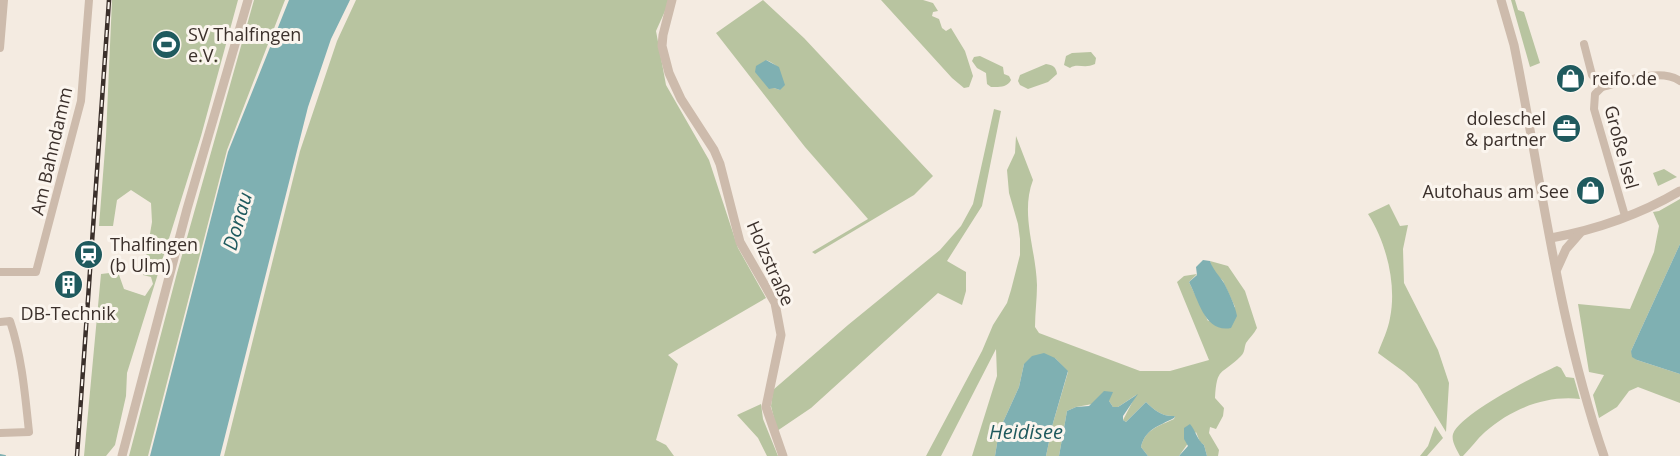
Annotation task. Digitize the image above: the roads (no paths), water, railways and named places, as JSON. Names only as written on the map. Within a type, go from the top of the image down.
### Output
[{"type":"street","points":[[0,48],[4,0]]},
{"type":"street","name":"Am Bahndamm","points":[[0,272],[36,272],[81,101],[89,0]]},
{"type":"street","points":[[122,456],[188,209],[248,0]]},
{"type":"street","name":"Holzstraße","points":[[672,0],[663,35],[669,73],[681,99],[714,150],[720,164],[740,242],[776,303],[781,335],[766,407],[783,456]]},
{"type":"street","points":[[1501,0],[1514,45],[1575,359],[1604,456]]},
{"type":"street","name":"Große Isel","points":[[1584,44],[1592,75],[1602,87]]},
{"type":"street","name":"Große Isel","points":[[1625,216],[1594,109],[1595,94],[1602,87],[1659,74],[1680,81]]},
{"type":"street","points":[[1551,238],[1581,232],[1625,216],[1680,191]]},
{"type":"street","points":[[1557,271],[1566,249],[1581,232]]},
{"type":"street","points":[[0,322],[10,321],[16,338],[23,372],[29,432],[0,433]]},
{"type":"water","name":"Donau","points":[[289,0],[350,0],[331,39],[308,107],[220,456],[150,456],[228,152]]},
{"type":"water","points":[[766,60],[779,67],[785,85],[780,90],[769,89],[755,72],[756,66]]},
{"type":"water","points":[[1680,244],[1680,374],[1637,360],[1632,357],[1631,351]]},
{"type":"water","points":[[1203,260],[1210,261],[1232,299],[1237,316],[1231,328],[1215,326],[1209,321],[1189,282],[1197,275],[1196,267]]},
{"type":"water","name":"Heidisee","points":[[1044,353],[1055,358],[1068,371],[1046,456],[995,456],[999,431],[1019,387],[1024,364],[1032,356]]},
{"type":"water","points":[[1104,391],[1113,392],[1109,401],[1113,407],[1118,407],[1138,394],[1123,416],[1126,422],[1146,402],[1162,414],[1175,416],[1146,436],[1141,447],[1148,456],[1059,456],[1067,411],[1076,407],[1089,406]]},
{"type":"water","points":[[1190,424],[1204,445],[1207,456],[1179,456],[1188,446],[1184,439],[1184,428]]},
{"type":"waterway","points":[[0,455],[5,456]]},
{"type":"railway","points":[[77,456],[109,0]]},
{"type":"place","name":"SV Thalfingen e.V.","points":[[167,44]]},
{"type":"place","name":"reifo.de","points":[[1571,78]]},
{"type":"place","name":"doleschel & partner","points":[[1567,128]]},
{"type":"place","name":"Autohaus am See","points":[[1590,191]]},
{"type":"place","name":"Thalfingen (b Ulm)","points":[[89,254]]},
{"type":"place","name":"DB-Technik","points":[[68,284]]}]
